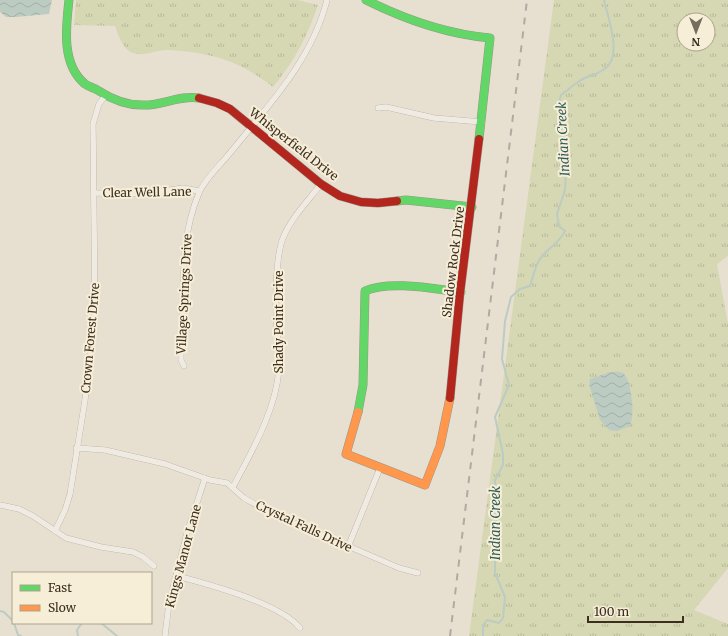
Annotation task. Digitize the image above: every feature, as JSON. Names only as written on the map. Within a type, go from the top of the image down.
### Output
[{"type":"street","name":"Whisperfield Drive","points":[[69,0],[67,43],[70,59],[79,76],[86,85],[105,96],[124,103],[136,105],[151,105],[184,97],[204,98],[230,109],[321,184],[340,196],[362,202],[378,203],[406,200],[472,207]]},
{"type":"street","name":"Village Springs Drive","points":[[184,366],[181,360],[181,352],[185,246],[189,223],[200,191],[296,68],[318,25],[327,0]]},
{"type":"street","name":"Shadow Rock Drive","points":[[366,0],[400,16],[435,29],[466,36],[490,38],[482,122],[460,292],[446,423],[436,460],[425,485],[380,468]]},
{"type":"street","name":"Crown Forest Drive","points":[[55,531],[65,510],[70,494],[95,312],[93,124],[99,104],[105,96]]},
{"type":"street","points":[[378,108],[386,107],[434,118],[482,122]]},
{"type":"street","name":"Shady Point Drive","points":[[234,487],[265,420],[273,400],[277,381],[279,368],[277,331],[277,275],[278,259],[283,238],[298,213],[321,184]]},
{"type":"street","name":"Clear Well Lane","points":[[94,193],[143,194],[183,188],[200,191]]},
{"type":"street","points":[[348,547],[380,468],[346,454],[361,397],[365,364],[365,291],[368,288],[413,287],[460,292]]},
{"type":"street","name":"Crystal Falls Drive","points":[[76,448],[105,450],[165,464],[205,478],[227,483],[253,503],[348,547],[403,570],[418,573]]},
{"type":"street","name":"Kings Manor Lane","points":[[165,636],[168,603],[177,576],[187,533],[205,478]]},
{"type":"street","points":[[0,505],[19,509],[33,516],[59,535],[80,542],[133,552],[143,557],[154,566]]},
{"type":"street","points":[[177,576],[220,587],[281,613],[294,621],[300,628]]},
{"type":"green space","points":[[76,0],[297,0],[318,5],[300,48],[281,78],[273,87],[248,70],[236,64],[212,56],[185,51],[169,50],[147,54],[133,53],[126,49],[115,26],[74,25]]},
{"type":"green space","points":[[554,0],[728,0],[728,256],[717,264],[728,324],[728,568],[694,610],[728,624],[728,636],[469,636]]},
{"type":"water","points":[[0,0],[52,0],[49,14],[6,17],[0,12]]},
{"type":"water","points":[[610,372],[623,373],[629,383],[632,398],[632,421],[630,426],[617,431],[609,430],[600,420],[589,384],[590,379]]},
{"type":"waterway","name":"Indian Creek","points":[[483,636],[483,625],[487,620],[499,623],[503,618],[505,597],[495,573],[495,480],[503,465],[503,454],[495,417],[509,385],[502,359],[505,321],[511,297],[520,289],[530,286],[538,262],[561,238],[565,231],[559,226],[557,214],[565,190],[566,171],[559,102],[561,95],[584,78],[603,70],[613,57],[613,37],[604,0]]},
{"type":"waterway","name":"Indian Creek","points":[[0,611],[4,612],[12,620]]},
{"type":"waterway","name":"Indian Creek","points":[[14,624],[18,635],[21,636]]},
{"type":"waterway","name":"Indian Creek","points":[[78,636],[77,630],[81,624]]},
{"type":"waterway","name":"Indian Creek","points":[[102,624],[117,636]]},
{"type":"railway","points":[[450,636],[527,0]]},
{"type":"traffic: fast","points":[[69,0],[66,33],[69,56],[77,76],[85,84],[115,100],[138,105],[152,105],[192,97],[199,98]]},
{"type":"traffic: fast","points":[[366,0],[396,14],[426,25],[458,33],[490,38],[479,139]]},
{"type":"traffic: fast","points":[[397,201],[406,200],[472,207]]},
{"type":"traffic: fast","points":[[358,412],[363,385],[365,291],[386,286],[412,286],[461,292]]},
{"type":"traffic: slow","points":[[358,412],[346,454],[425,485],[440,446],[450,398]]},
{"type":"traffic: jam","points":[[199,98],[217,103],[230,109],[321,184],[340,196],[361,202],[378,203],[397,201]]},
{"type":"traffic: jam","points":[[450,398],[460,293],[479,139]]}]
